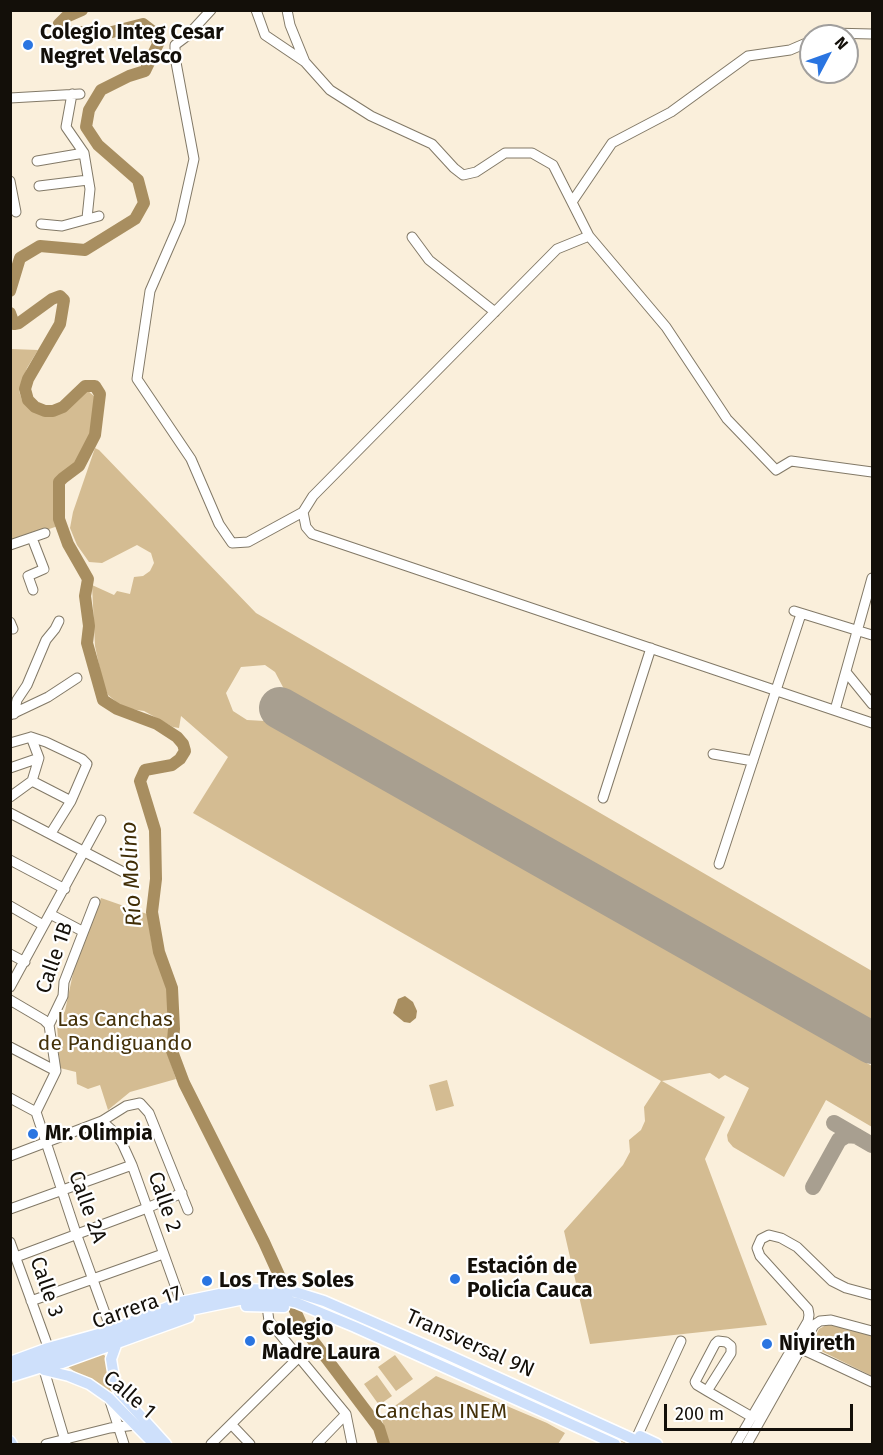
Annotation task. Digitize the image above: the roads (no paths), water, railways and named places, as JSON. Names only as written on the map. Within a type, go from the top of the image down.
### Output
[{"type":"main road","name":"Carrera 17","points":[[10,1362],[48,1348],[102,1333],[181,1302],[244,1289],[275,1300]]},
{"type":"main road","name":"Carrera 17","points":[[10,1369],[104,1340],[186,1311],[244,1299],[275,1300]]},
{"type":"main road","name":"Carrera 17","points":[[11,1376],[62,1363],[191,1317],[275,1300]]},
{"type":"main road","name":"Transversal 9N","points":[[275,1300],[324,1301],[639,1440],[657,1444]]},
{"type":"main road","name":"Transversal 9N","points":[[275,1300],[297,1302],[600,1444]]},
{"type":"main road","points":[[10,1357],[177,1301],[181,1302]]},
{"type":"main road","name":"Transversal 9N","points":[[388,1344],[615,1444]]},
{"type":"main road","name":"Calle 1","points":[[116,1345],[111,1359],[115,1383],[154,1444]]},
{"type":"main road","name":"Calle 1","points":[[43,1369],[80,1380],[109,1398],[166,1444]]},
{"type":"street","points":[[211,10],[187,36],[175,45],[175,57],[194,159],[180,222],[150,291],[137,379],[191,459],[219,524],[232,543],[248,542],[303,512],[313,496],[557,249],[590,237]]},
{"type":"street","points":[[256,10],[265,35],[305,62],[330,90],[371,116],[432,144],[463,175],[476,172],[505,153],[532,153],[553,165],[590,237],[666,327],[727,419],[776,470],[791,461],[873,472]]},
{"type":"street","points":[[287,10],[290,25],[305,62]]},
{"type":"street","points":[[573,202],[612,143],[671,112],[748,56],[789,50],[799,46]]},
{"type":"street","points":[[10,98],[76,94],[66,127],[84,153],[90,189],[87,218]]},
{"type":"street","points":[[37,161],[84,153]]},
{"type":"street","points":[[39,186],[88,180]]},
{"type":"street","points":[[10,181],[16,212]]},
{"type":"street","points":[[41,224],[62,226],[99,216]]},
{"type":"street","points":[[412,237],[429,260],[495,312]]},
{"type":"street","points":[[303,512],[306,527],[312,534],[873,723]]},
{"type":"street","points":[[10,545],[45,533]]},
{"type":"street","points":[[32,538],[44,569],[28,576],[33,590]]},
{"type":"street","points":[[835,710],[873,578]]},
{"type":"street","points":[[718,864],[777,691],[798,613],[873,636]]},
{"type":"street","points":[[12,714],[16,700],[27,685],[46,640],[59,621]]},
{"type":"street","points":[[603,798],[651,648]]},
{"type":"street","points":[[846,672],[873,704]]},
{"type":"street","points":[[12,714],[48,697],[77,678]]},
{"type":"street","points":[[10,797],[32,781],[39,758],[31,737]]},
{"type":"street","points":[[10,743],[31,737],[82,759],[87,764],[71,801],[51,833]]},
{"type":"street","points":[[713,754],[753,761]]},
{"type":"street","points":[[10,768],[39,758]]},
{"type":"street","points":[[32,781],[71,801]]},
{"type":"street","points":[[10,813],[127,874]]},
{"type":"street","points":[[10,987],[101,820]]},
{"type":"street","points":[[10,860],[64,889]]},
{"type":"street","name":"Calle 1B","points":[[49,1025],[63,996],[64,982],[95,902]]},
{"type":"street","points":[[10,906],[43,925]]},
{"type":"street","points":[[50,914],[82,931]]},
{"type":"street","points":[[10,954],[25,962]]},
{"type":"street","points":[[10,1000],[49,1025],[56,1071],[36,1112],[10,1098]]},
{"type":"street","points":[[10,1047],[56,1071]]},
{"type":"street","points":[[10,1156],[102,1121],[126,1106],[134,1103],[143,1104],[150,1113],[188,1210]]},
{"type":"street","name":"Calle 2A","points":[[36,1112],[76,1233],[110,1324]]},
{"type":"street","name":"Calle 2","points":[[102,1121],[122,1143],[132,1165],[181,1302]]},
{"type":"street","points":[[10,1209],[132,1165]]},
{"type":"street","points":[[16,1257],[182,1193]]},
{"type":"street","points":[[747,1444],[797,1347],[808,1321],[809,1312],[760,1256],[757,1245],[764,1237],[773,1235],[797,1247],[832,1281],[846,1288],[873,1295]]},
{"type":"street","name":"Calle 3","points":[[10,1242],[46,1344]]},
{"type":"street","points":[[31,1301],[163,1254]]},
{"type":"street","points":[[275,1300],[269,1321],[346,1414],[352,1444]]},
{"type":"street","points":[[736,1444],[814,1324],[831,1320],[873,1331]]},
{"type":"street","points":[[639,1440],[681,1341]]},
{"type":"street","points":[[707,1391],[731,1353],[731,1346],[726,1342],[718,1341],[715,1344],[695,1379],[696,1384],[707,1391],[752,1417]]},
{"type":"street","points":[[797,1347],[873,1382]]},
{"type":"street","points":[[212,1444],[300,1356]]},
{"type":"street","points":[[43,1369],[65,1442]]},
{"type":"street","points":[[109,1398],[124,1444]]},
{"type":"street","points":[[317,1444],[346,1414]]},
{"type":"street","points":[[46,1444],[65,1442],[139,1422]]},
{"type":"street","points":[[231,1424],[250,1444]]},
{"type":"waterway","name":"Río Molino","points":[[10,291],[20,258],[40,246],[85,250],[135,219],[144,203],[138,180],[98,145],[86,127],[89,110],[101,90],[145,71],[158,44],[156,34],[143,24],[112,32],[65,32],[59,24],[66,17],[82,10]]},
{"type":"waterway","name":"Río Molino","points":[[10,313],[14,324],[19,323],[52,299],[60,296],[64,300],[60,324],[28,379],[25,389],[28,400],[35,407],[45,411],[63,407],[85,386],[95,386],[100,394],[95,435],[79,466],[59,482],[59,519],[68,544],[88,579],[85,596],[89,626],[87,643],[103,700],[117,709],[157,724],[177,737],[185,751],[172,765],[145,770],[140,781],[155,830],[156,879],[152,912],[159,952],[172,988],[174,1029],[172,1051],[184,1083],[264,1242],[302,1326],[379,1428],[384,1444]]},
{"type":"place","name":"Colegio Integ Cesar Negret Velasco","points":[[28,45]]},
{"type":"place","name":"Mr. Olimpia","points":[[33,1134]]},
{"type":"place","name":"Estación de Policía Cauca","points":[[455,1279]]},
{"type":"place","name":"Los Tres Soles","points":[[207,1281]]},
{"type":"place","name":"Colegio Madre Laura","points":[[250,1341]]},
{"type":"place","name":"Niyireth","points":[[767,1344]]},
{"type":"park label","name":"Las Canchas de Pandiguando","points":[[115,1032]]},
{"type":"park label","name":"Canchas INEM","points":[[441,1412]]}]
